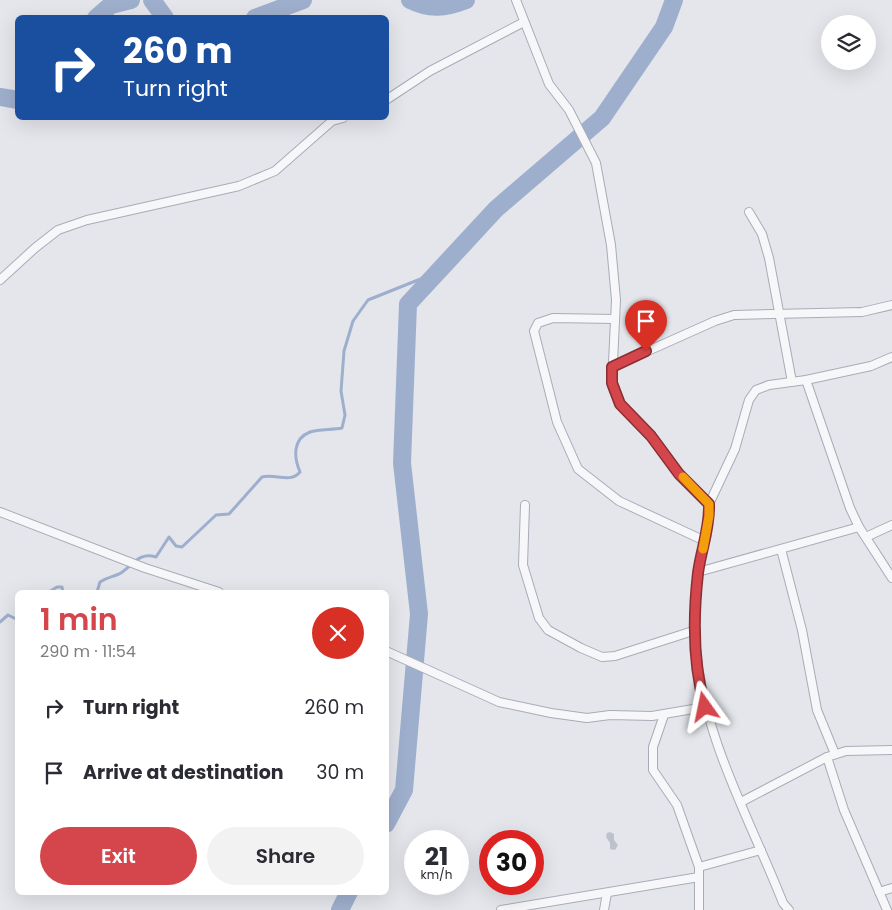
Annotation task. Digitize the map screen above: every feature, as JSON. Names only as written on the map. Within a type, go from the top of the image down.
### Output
[{"type":"street","points":[[516,0],[549,84],[569,110],[596,163],[611,245],[616,300],[612,383],[620,404],[651,436],[679,474],[709,504]]},
{"type":"street","points":[[389,98],[430,72],[524,22]]},
{"type":"street","points":[[0,280],[58,230],[86,220],[239,186],[275,171],[332,121],[336,120]]},
{"type":"street","points":[[750,212],[762,234],[769,258],[792,382]]},
{"type":"street","points":[[612,367],[715,320],[734,316],[862,312],[892,305]]},
{"type":"street","points":[[615,319],[553,318],[538,323],[534,331],[557,422],[578,470],[588,480],[619,501],[705,541]]},
{"type":"street","points":[[789,910],[781,907],[761,850],[718,752],[705,707],[695,646],[698,572],[705,541],[709,504],[735,449],[749,400],[756,390],[769,385],[806,380],[871,366],[892,357]]},
{"type":"street","points":[[806,380],[850,508],[859,527],[892,578]]},
{"type":"street","points":[[525,505],[523,565],[539,618],[548,630],[602,657],[615,656],[696,630]]},
{"type":"street","points":[[0,512],[145,568],[213,590]]},
{"type":"street","points":[[866,537],[892,525]]},
{"type":"street","points":[[698,572],[859,527]]},
{"type":"street","points":[[781,549],[802,630],[817,710],[835,754]]},
{"type":"street","points":[[389,652],[499,702],[551,713],[587,718],[664,715],[705,707]]},
{"type":"street","points":[[664,715],[653,747],[653,770],[677,805],[699,868],[699,910]]},
{"type":"street","points":[[741,802],[835,754],[854,750],[892,750]]},
{"type":"street","points":[[827,757],[844,810],[887,910]]},
{"type":"street","points":[[699,868],[761,850]]},
{"type":"street","points":[[501,910],[699,877]]},
{"type":"street","points":[[878,892],[892,888]]},
{"type":"street","points":[[604,910],[607,892]]},
{"type":"building","points":[[607,833],[614,834],[614,840],[618,845],[615,850],[610,849],[610,843],[606,837]]},
{"type":"waterway","points":[[99,15],[111,5],[131,0]]},
{"type":"waterway","points":[[152,0],[163,15]]},
{"type":"waterway","points":[[263,15],[303,0]]},
{"type":"waterway","points":[[410,0],[431,7],[451,5],[466,0]]},
{"type":"waterway","points":[[389,818],[404,790],[419,614],[402,463],[408,304],[496,209],[602,118],[664,27],[674,0]]},
{"type":"waterway","points":[[0,97],[15,100]]},
{"type":"waterway","points":[[98,590],[100,582],[119,574],[140,558],[144,556],[156,557],[169,537],[176,546],[182,547],[216,515],[229,514],[262,477],[287,478],[300,472],[296,461],[296,449],[300,439],[310,432],[342,428],[345,415],[341,391],[344,351],[353,321],[368,300],[438,272]]},
{"type":"waterway","points":[[52,590],[57,587],[62,587],[63,590]]},
{"type":"waterway","points":[[0,622],[8,615],[15,618]]},
{"type":"waterway","points":[[340,910],[348,895]]},
{"type":"slow traffic","points":[[683,477],[709,504],[707,531],[703,549]]},
{"type":"route","points":[[646,351],[612,367],[612,383],[620,404],[651,436],[679,474],[709,504],[707,531],[698,572],[695,646],[705,707]]}]
